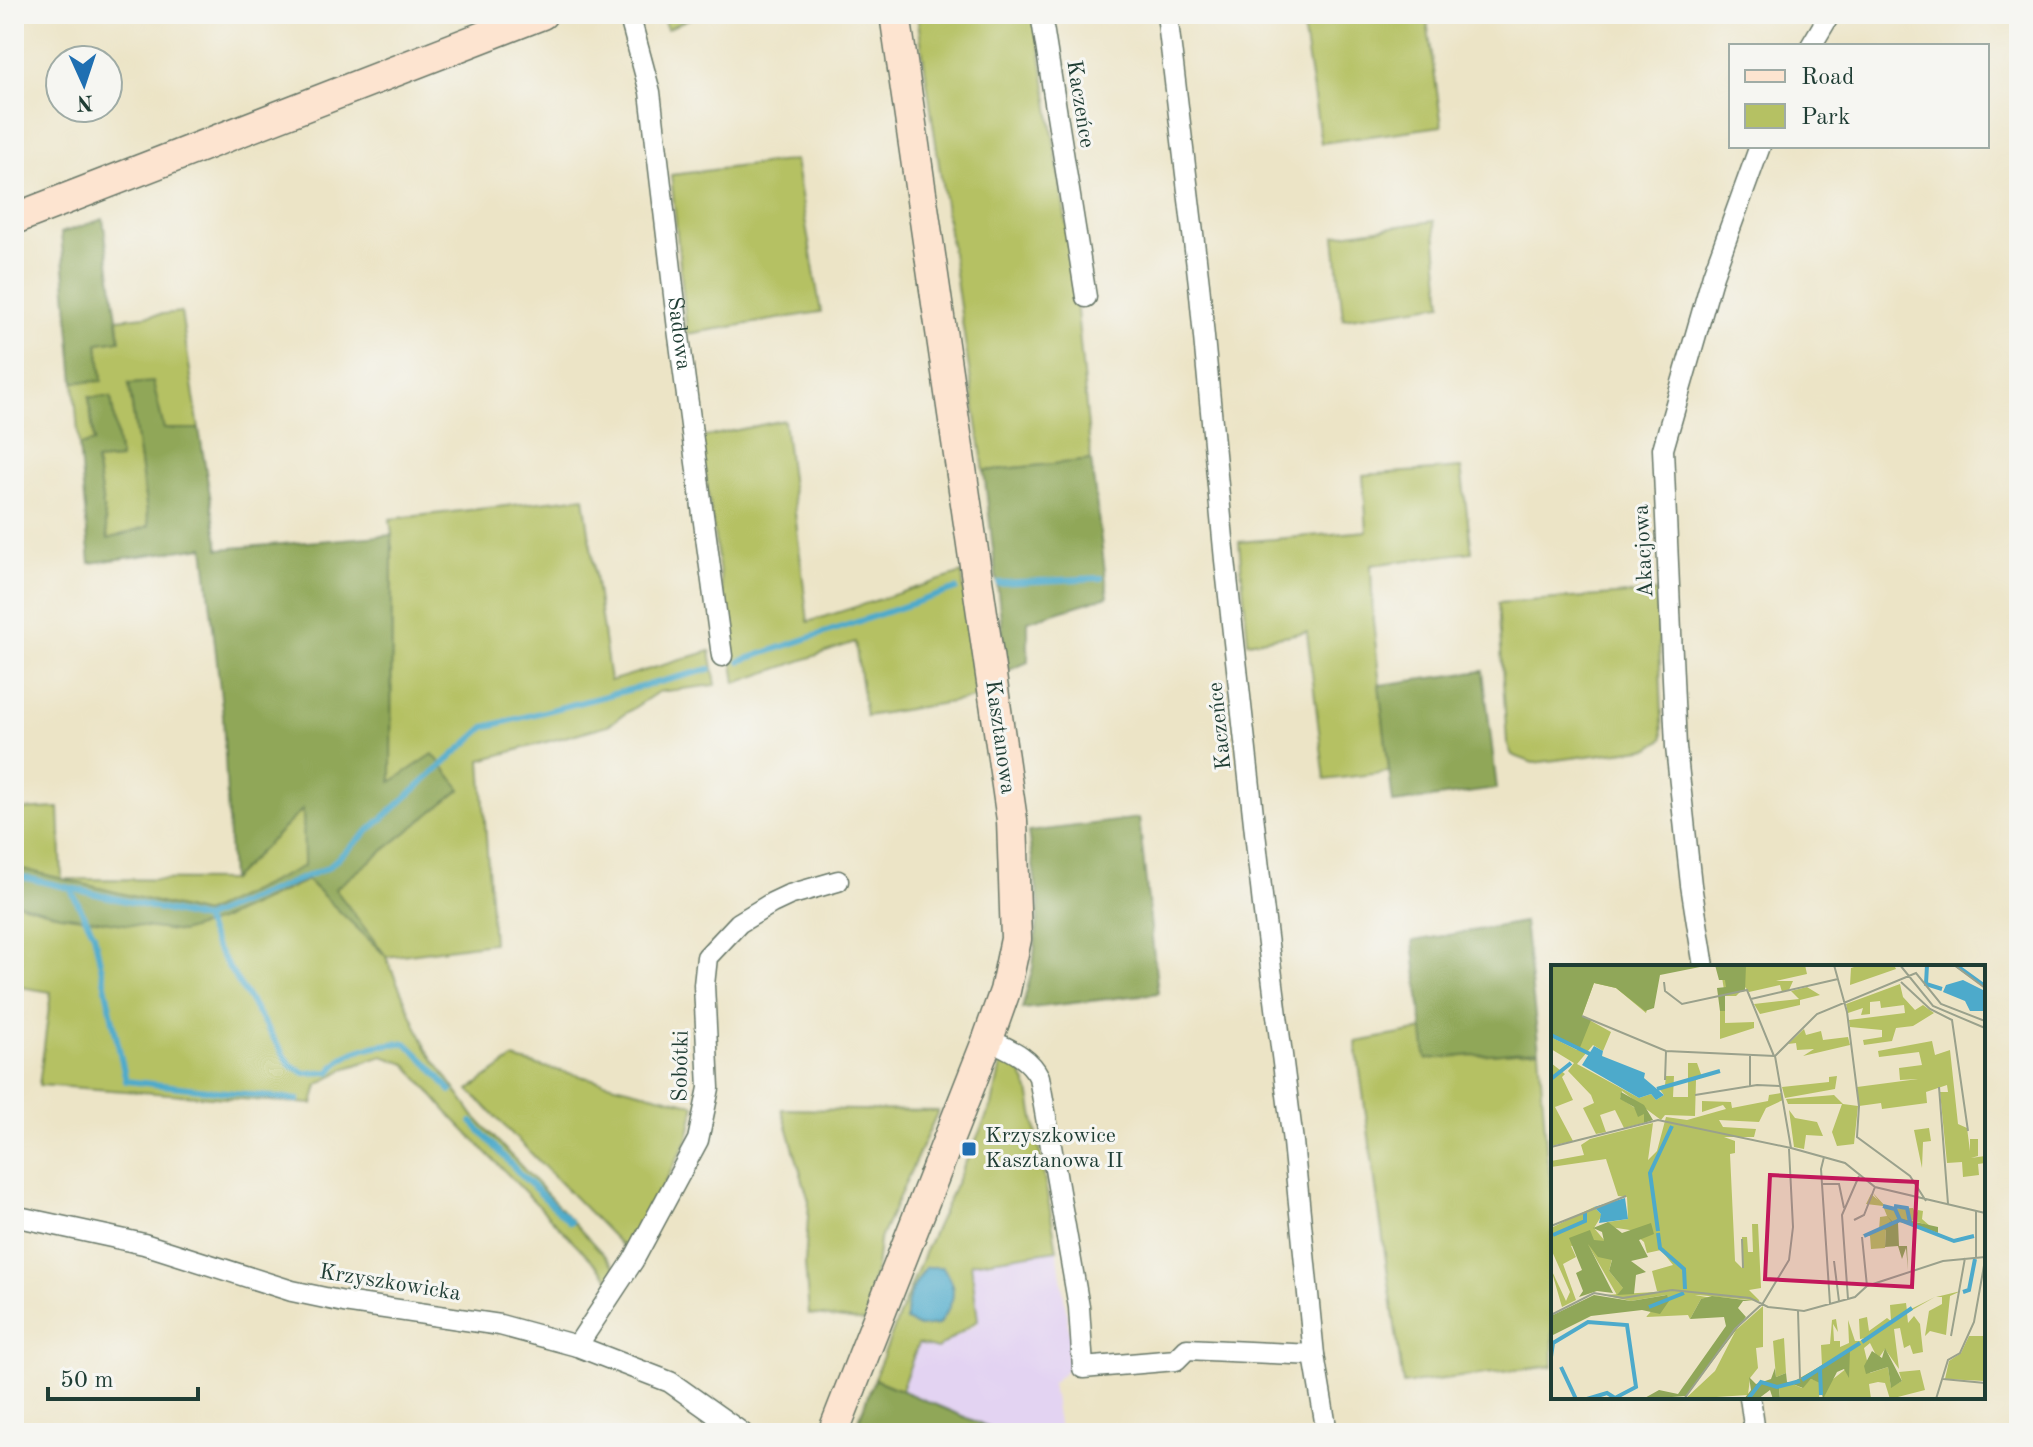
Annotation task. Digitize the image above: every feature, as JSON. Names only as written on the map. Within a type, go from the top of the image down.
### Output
[{"type":"street","points":[[14,219],[542,14]]},
{"type":"street","name":"Sadowa","points":[[629,14],[650,92],[722,656]]},
{"type":"street","name":"Kasztanowa","points":[[833,1433],[988,1039],[1005,991],[1016,939],[1012,820],[895,14]]},
{"type":"street","name":"Kaczeńce","points":[[1041,14],[1086,297]]},
{"type":"street","name":"Kaczeńce","points":[[1167,14],[1199,284],[1263,905],[1293,1142],[1314,1355],[1327,1433]]},
{"type":"street","points":[[1812,44],[1830,14]]},
{"type":"street","name":"Akacjowa","points":[[1704,965],[1691,885],[1676,747],[1663,449],[1713,275],[1759,148]]},
{"type":"street","name":"Sobótki","points":[[577,1346],[633,1261],[698,1140],[709,1088],[704,985],[707,957],[739,923],[772,903],[838,881]]},
{"type":"street","points":[[988,1039],[1033,1064],[1039,1077],[1079,1307],[1083,1368],[1176,1360],[1187,1349],[1314,1355]]},
{"type":"street","name":"Krzyszkowicka","points":[[14,1216],[104,1233],[292,1291],[344,1302],[500,1325],[577,1346],[670,1382],[742,1433]]},
{"type":"street","points":[[1750,1399],[1755,1433]]},
{"type":"shaded area","points":[[1057,1250],[1074,1363],[1052,1383],[1059,1430],[996,1430],[901,1390],[918,1344],[937,1349],[978,1323],[970,1263]]},
{"type":"green space","points":[[661,14],[699,14],[667,29]]},
{"type":"green space","points":[[917,14],[1035,14],[1073,268],[1091,460],[984,471]]},
{"type":"green space","points":[[1301,14],[1426,14],[1442,126],[1321,143]]},
{"type":"green space","points":[[795,160],[821,312],[687,334],[671,175]]},
{"type":"green space","points":[[103,219],[120,340],[98,343],[102,381],[74,382],[61,233]]},
{"type":"green space","points":[[1434,221],[1442,304],[1343,319],[1335,235]]},
{"type":"green space","points":[[181,312],[199,429],[163,429],[129,385],[149,526],[108,539],[96,460],[120,459],[111,398],[89,397],[94,443],[79,446],[74,382],[102,381],[98,343],[120,340],[118,319]]},
{"type":"green space","points":[[153,382],[164,429],[199,429],[219,549],[392,535],[391,782],[433,754],[461,789],[335,889],[386,956],[307,880],[218,921],[181,932],[60,915],[14,902],[14,867],[204,914],[304,866],[303,809],[231,880],[223,716],[204,547],[90,563],[79,446],[94,442],[89,397],[111,397],[120,459],[96,461],[108,539],[149,526],[129,384]]},
{"type":"green space","points":[[784,420],[808,622],[962,573],[976,698],[866,716],[855,642],[736,683],[700,438]]},
{"type":"green space","points":[[1091,460],[1108,596],[1028,621],[1028,662],[1007,671],[984,471]]},
{"type":"green space","points":[[1461,468],[1472,552],[1371,565],[1373,620],[1389,772],[1325,780],[1307,632],[1248,642],[1239,542],[1367,531],[1363,475]]},
{"type":"green space","points":[[584,497],[610,681],[710,651],[716,685],[658,692],[608,725],[481,760],[493,943],[386,957],[426,1048],[474,1116],[617,1269],[612,1281],[447,1112],[406,1064],[383,1056],[344,1069],[318,1085],[313,1104],[39,1085],[51,992],[14,986],[14,902],[60,915],[218,921],[307,880],[381,950],[334,889],[391,783],[390,519]]},
{"type":"green space","points":[[1657,592],[1663,739],[1650,748],[1533,763],[1512,755],[1507,743],[1498,603]]},
{"type":"green space","points":[[1483,671],[1497,789],[1393,803],[1379,685]]},
{"type":"green space","points":[[59,808],[62,879],[14,867],[14,810]]},
{"type":"green space","points":[[304,808],[304,867],[204,914],[63,879],[231,880]]},
{"type":"green space","points":[[1139,818],[1158,993],[1022,1009],[1033,967],[1039,904],[1028,832]]},
{"type":"green space","points":[[1524,922],[1539,1050],[1426,1059],[1413,941]]},
{"type":"green space","points":[[1423,1030],[1427,1059],[1539,1050],[1551,1181],[1551,1366],[1403,1384],[1356,1042]]},
{"type":"green space","points":[[513,1059],[695,1105],[688,1139],[628,1252],[469,1090]]},
{"type":"green space","points":[[1002,1061],[1018,1066],[1029,1090],[1057,1250],[971,1263],[978,1320],[937,1349],[918,1344],[901,1390],[874,1379],[925,1251],[992,1105]]},
{"type":"green space","points":[[782,1109],[938,1111],[879,1241],[870,1288],[878,1293],[865,1322],[809,1314],[805,1264],[809,1201]]},
{"type":"green space","points":[[874,1379],[996,1430],[995,1433],[854,1433]]},
{"type":"water","points":[[926,1267],[942,1267],[948,1275],[953,1296],[938,1325],[919,1327],[906,1321],[906,1313],[911,1292]]},
{"type":"waterway","points":[[999,583],[1101,578]]},
{"type":"waterway","points":[[740,661],[956,589]]},
{"type":"waterway","points":[[14,875],[203,919],[327,868],[485,727],[710,669]]},
{"type":"waterway","points":[[71,890],[94,934],[126,1081],[298,1100]]},
{"type":"waterway","points":[[203,919],[215,946],[291,1066],[305,1073],[330,1072],[345,1057],[354,1053],[374,1046],[406,1043],[451,1091]]},
{"type":"waterway","points":[[472,1122],[570,1222]]},
{"type":"place","name":"Krzyszkowice Kasztanowa II","points":[[969,1149]]}]
